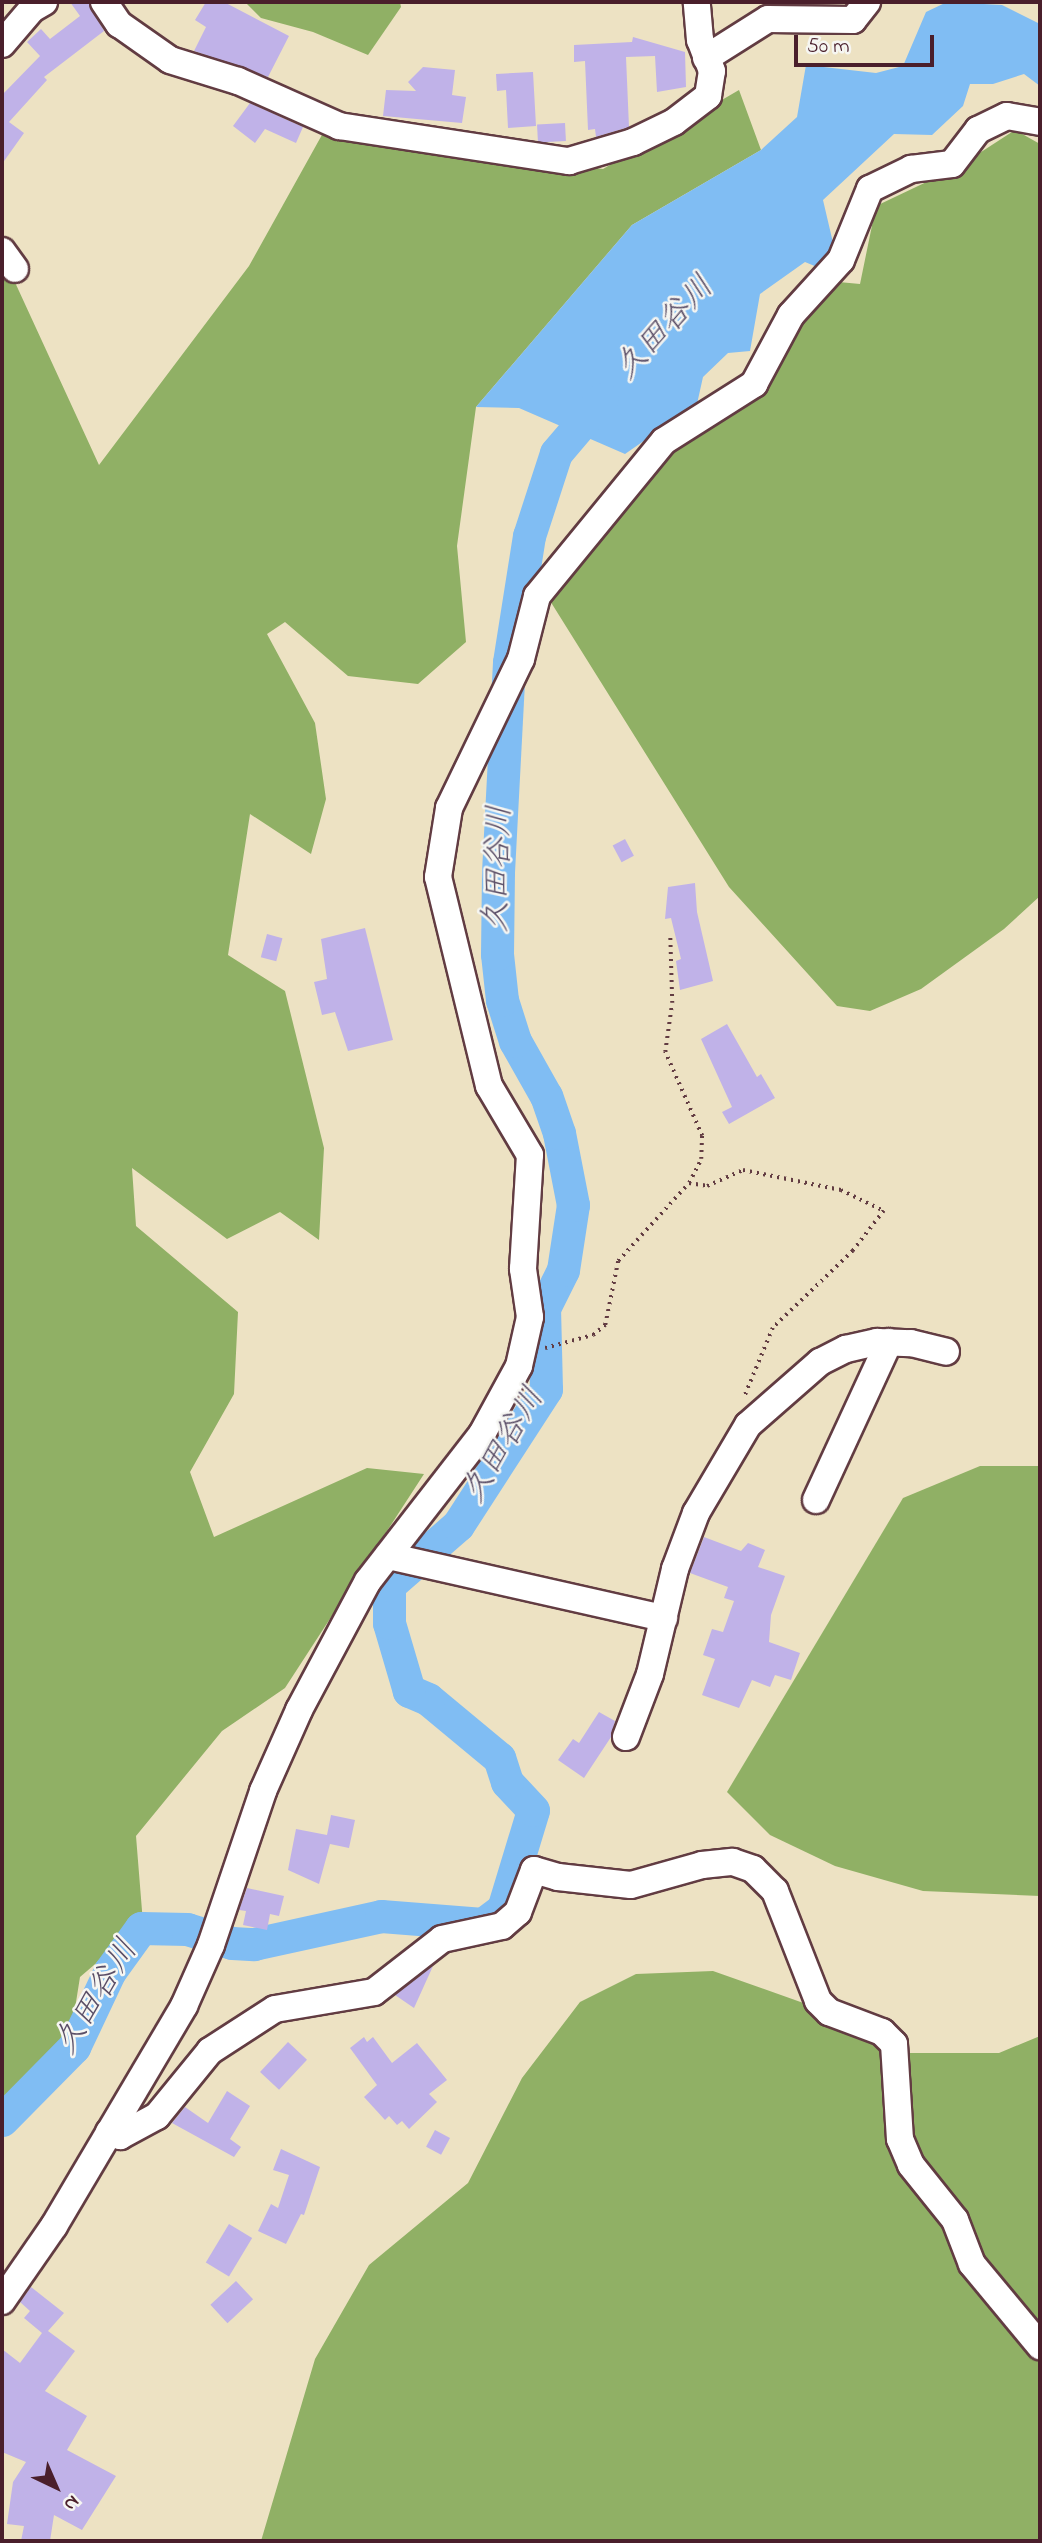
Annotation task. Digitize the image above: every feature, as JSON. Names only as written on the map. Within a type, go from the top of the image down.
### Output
[{"type":"street","points":[[2,44],[32,9],[44,2]]},
{"type":"street","points":[[104,2],[119,24],[170,60],[238,81],[339,126],[569,161],[633,142],[674,122],[708,96],[712,71],[706,58],[696,2]]},
{"type":"street","points":[[706,58],[768,19],[853,20],[867,2]]},
{"type":"street","points":[[2,2301],[54,2226],[184,2006],[211,1945],[263,1791],[299,1710],[368,1581],[396,1559],[482,1434],[519,1366],[530,1318],[523,1269],[530,1155],[489,1086],[438,877],[449,808],[521,659],[537,596],[664,441],[754,384],[791,314],[841,260],[870,189],[911,169],[952,164],[978,130],[1007,116],[1040,122]]},
{"type":"street","points":[[816,1500],[889,1342]]},
{"type":"street","points":[[626,1737],[650,1674],[675,1569],[696,1513],[748,1425],[820,1362],[846,1349],[889,1342],[946,1352]]},
{"type":"street","points":[[396,1559],[664,1618]]},
{"type":"street","points":[[109,2132],[120,2136],[157,2116],[210,2051],[275,2009],[374,1993],[442,1940],[502,1926],[518,1912],[534,1870],[558,1877],[631,1885],[702,1865],[733,1862],[753,1870],[775,1891],[818,2001],[829,2012],[882,2032],[894,2044],[900,2139],[911,2165],[955,2220],[972,2264],[1040,2347]]},
{"type":"path","points":[[539,1351],[593,1335],[605,1325],[618,1261],[689,1183],[701,1159],[702,1136],[665,1052],[672,1003],[670,936]]},
{"type":"path","points":[[689,1183],[707,1186],[743,1170],[841,1190],[884,1211],[853,1251],[773,1328],[739,1409],[748,1425]]},
{"type":"green space","points":[[245,2],[400,2],[401,7],[368,55],[313,32],[261,18]]},
{"type":"green space","points":[[739,90],[761,150],[632,225],[476,407],[457,546],[466,642],[418,684],[348,676],[285,622],[267,634],[315,723],[326,799],[311,854],[250,814],[228,955],[285,991],[324,1148],[319,1240],[280,1212],[227,1239],[132,1168],[136,1226],[238,1312],[234,1394],[190,1472],[214,1537],[367,1468],[424,1474],[285,1688],[222,1731],[136,1836],[143,1923],[80,1977],[70,2040],[29,2088],[2,2107],[2,280],[13,278],[99,465],[249,266],[323,133],[603,169]]},
{"type":"green space","points":[[1015,130],[1040,144],[1040,896],[1004,929],[921,989],[870,1011],[837,1006],[729,887],[547,596],[661,450],[758,394],[828,281],[860,284],[876,206],[958,167]]},
{"type":"green space","points":[[980,1466],[1040,1466],[1040,1896],[923,1891],[835,1866],[770,1835],[727,1792],[903,1498]]},
{"type":"green space","points":[[713,1971],[809,2005],[903,2053],[999,2053],[1040,2036],[1040,2541],[261,2541],[315,2359],[369,2265],[468,2183],[522,2078],[580,2002],[636,1974]]},
{"type":"water","points":[[947,2],[1002,5],[1040,24],[1040,86],[1024,74],[993,84],[970,84],[963,106],[932,135],[894,134],[823,200],[834,247],[817,267],[805,262],[760,294],[750,351],[728,353],[703,377],[697,404],[625,454],[519,408],[476,407],[632,225],[761,150],[797,117],[806,65],[876,73],[903,66],[926,12]]},
{"type":"building","points":[[70,2],[88,2],[104,31],[44,77],[47,80],[9,122],[24,133],[2,164],[2,95],[40,56],[27,42],[41,29],[50,39],[80,16]]},
{"type":"building","points":[[206,2],[224,2],[289,36],[268,77],[194,51],[206,27],[195,20]]},
{"type":"building","points":[[633,37],[685,52],[686,87],[657,92],[655,56],[626,57],[629,127],[596,137],[595,129],[588,130],[585,61],[574,62],[574,45],[632,42]]},
{"type":"building","points":[[423,67],[455,70],[452,95],[466,97],[462,123],[383,116],[386,90],[416,91],[408,82]]},
{"type":"building","points":[[533,72],[536,126],[508,128],[506,90],[497,91],[496,74]]},
{"type":"building","points":[[250,103],[303,127],[296,143],[265,129],[255,143],[233,126]]},
{"type":"building","points":[[565,123],[566,141],[538,142],[537,124]]},
{"type":"building","points":[[625,839],[634,856],[622,862],[613,846]]},
{"type":"building","points":[[695,883],[697,912],[713,981],[680,990],[676,961],[681,959],[671,918],[665,919],[668,887]]},
{"type":"building","points":[[365,928],[393,1040],[348,1051],[335,1012],[322,1015],[314,982],[327,979],[321,939]]},
{"type":"building","points":[[267,934],[282,938],[276,961],[261,957]]},
{"type":"building","points":[[727,1024],[757,1077],[761,1074],[775,1098],[729,1124],[722,1112],[732,1107],[701,1039]]},
{"type":"building","points":[[704,1537],[741,1551],[748,1543],[765,1550],[758,1567],[785,1576],[771,1615],[769,1642],[800,1653],[791,1680],[775,1675],[770,1687],[752,1680],[739,1708],[702,1695],[715,1659],[703,1655],[712,1629],[723,1632],[734,1601],[724,1598],[728,1587],[690,1573]]},
{"type":"building","points":[[599,1712],[615,1721],[611,1737],[584,1778],[558,1760],[573,1739],[579,1743]]},
{"type":"building","points":[[331,1815],[355,1820],[349,1848],[330,1844],[319,1884],[288,1870],[296,1829],[327,1835]]},
{"type":"building","points":[[247,1888],[284,1896],[279,1916],[270,1914],[267,1930],[243,1925],[246,1911],[239,1910]]},
{"type":"building","points":[[433,1966],[414,2008],[395,1995]]},
{"type":"building","points":[[364,2037],[367,2042],[373,2037],[392,2063],[417,2043],[447,2080],[429,2094],[437,2102],[409,2129],[402,2121],[397,2125],[389,2116],[385,2120],[364,2097],[377,2085],[350,2048]]},
{"type":"building","points":[[288,2042],[307,2060],[279,2090],[260,2072]]},
{"type":"building","points":[[227,2091],[250,2106],[230,2139],[241,2147],[234,2157],[172,2123],[185,2107],[208,2123]]},
{"type":"building","points":[[435,2130],[450,2138],[441,2155],[426,2147]]},
{"type":"building","points":[[281,2149],[320,2167],[304,2215],[301,2214],[286,2244],[258,2231],[271,2204],[278,2208],[289,2175],[273,2170]]},
{"type":"building","points":[[229,2224],[252,2238],[229,2276],[206,2263]]},
{"type":"building","points":[[236,2281],[253,2299],[227,2323],[210,2305]]},
{"type":"building","points":[[31,2287],[64,2313],[48,2331],[75,2351],[45,2391],[87,2416],[67,2450],[116,2476],[82,2530],[54,2515],[50,2541],[21,2541],[24,2526],[7,2524],[13,2482],[26,2462],[2,2452],[2,2349],[20,2363],[42,2333],[24,2318],[30,2311],[20,2302]]},
{"type":"waterway","name":"久田谷川","points":[[2,2120],[74,2047],[110,1971],[141,1928],[187,1929],[232,1943],[254,1944],[381,1916],[483,1924],[503,1909],[533,1810],[507,1782],[499,1758],[428,1699],[409,1691],[389,1623],[389,1585],[458,1525],[546,1389],[544,1308],[563,1270],[573,1205],[559,1133],[546,1096],[515,1041],[502,1000],[497,954],[498,872],[509,662],[529,536],[556,453],[602,399]]}]
